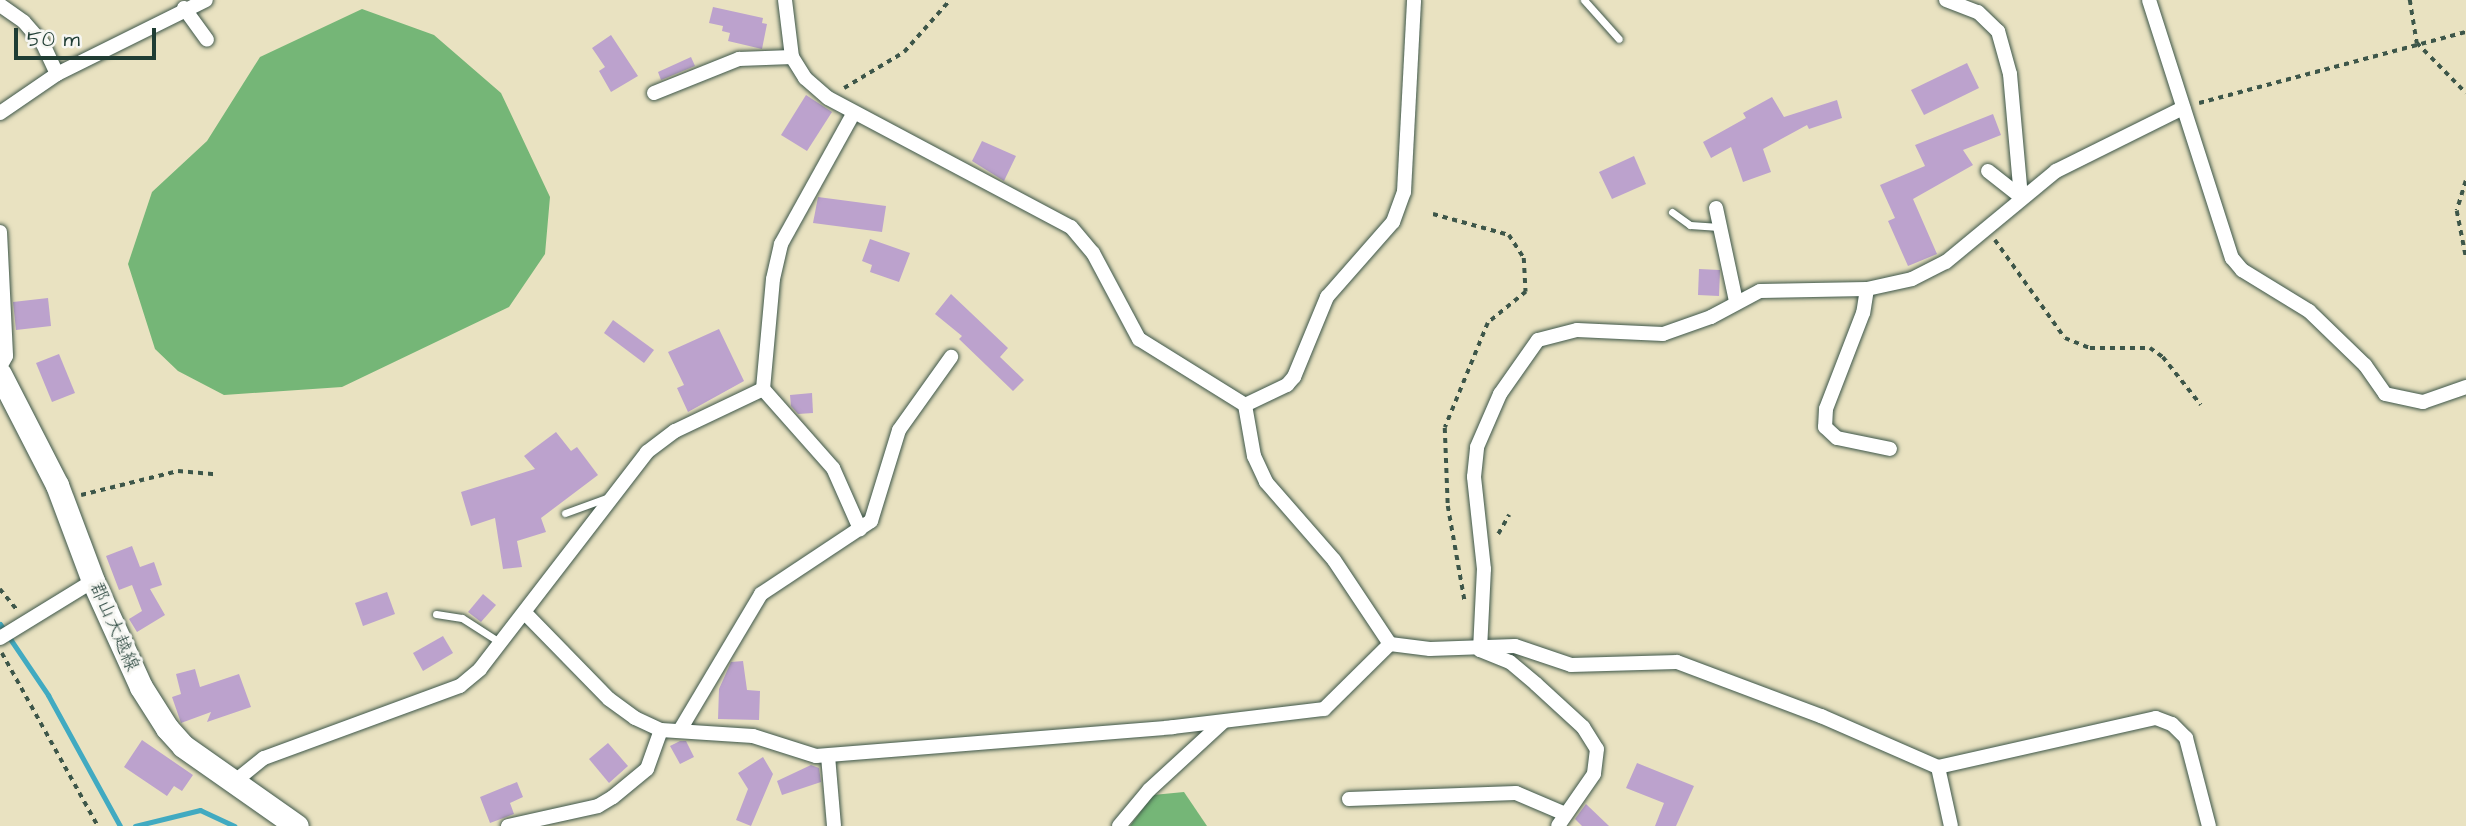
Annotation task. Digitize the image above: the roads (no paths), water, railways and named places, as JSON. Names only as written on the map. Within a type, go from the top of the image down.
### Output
[{"type":"main road","name":"郡山大越線","points":[[0,374],[33,430],[63,499],[93,581],[141,687],[167,728],[183,746],[297,826]]},
{"type":"street","points":[[0,113],[57,74],[184,8],[206,0]]},
{"type":"street","points":[[785,0],[792,57],[805,78],[828,99],[1071,227],[1093,253],[1139,339],[1245,405],[1254,456],[1266,482],[1334,560],[1390,644]]},
{"type":"street","points":[[1245,405],[1287,385],[1294,377],[1326,297],[1393,222],[1404,192],[1414,0]]},
{"type":"street","points":[[1946,0],[1978,12],[1997,31],[2010,74],[2021,197]]},
{"type":"street","points":[[2149,0],[2222,232],[2242,270],[2309,311],[2365,365],[2385,394],[2423,401],[2466,387]]},
{"type":"street","points":[[0,5],[24,22],[43,44],[57,74]]},
{"type":"street","points":[[184,8],[207,40]]},
{"type":"street","points":[[654,93],[739,59],[792,57]]},
{"type":"street","points":[[1480,650],[1484,569],[1474,477],[1477,447],[1500,394],[1524,356],[1538,340],[1577,330],[1675,331],[1711,317],[1736,301],[1760,291],[1867,289],[1912,279],[1946,262],[2021,197],[2056,171],[2183,108]]},
{"type":"street","points":[[853,114],[781,244],[773,279],[763,389],[833,468],[860,529]]},
{"type":"street","points":[[1988,171],[2021,197]]},
{"type":"street","points":[[1716,208],[1736,301]]},
{"type":"street","points":[[0,232],[6,356],[0,368]]},
{"type":"street","points":[[1867,289],[1863,313],[1826,409],[1825,427],[1837,438],[1891,449]]},
{"type":"street","points":[[680,730],[761,594],[872,521],[899,430],[912,404],[950,357]]},
{"type":"street","points":[[234,782],[264,758],[440,697],[480,669],[646,452],[675,431],[763,389]]},
{"type":"street","points":[[0,638],[93,581]]},
{"type":"street","points":[[525,612],[609,699],[661,730],[727,731],[828,756],[1223,722],[1324,709],[1390,644],[1480,650],[1515,646],[1581,666],[1677,662],[1821,716],[1938,767],[2156,718],[2172,724],[2186,738],[2209,826]]},
{"type":"street","points":[[1349,799],[1516,793],[1560,819],[1588,784],[1597,767],[1598,749],[1583,727],[1510,662],[1480,650]]},
{"type":"street","points":[[1119,826],[1149,790],[1223,722]]},
{"type":"street","points":[[508,826],[598,806],[613,797],[647,769],[661,730]]},
{"type":"street","points":[[828,756],[834,826]]},
{"type":"street","points":[[1938,767],[1951,826]]},
{"type":"lane","points":[[1584,0],[1619,39]]},
{"type":"lane","points":[[1672,212],[1690,225],[1720,227]]},
{"type":"lane","points":[[565,513],[609,497]]},
{"type":"lane","points":[[436,614],[462,618],[501,643]]},
{"type":"waterway","points":[[0,624],[48,695],[120,826]]},
{"type":"waterway","points":[[135,826],[200,810],[235,826]]}]
